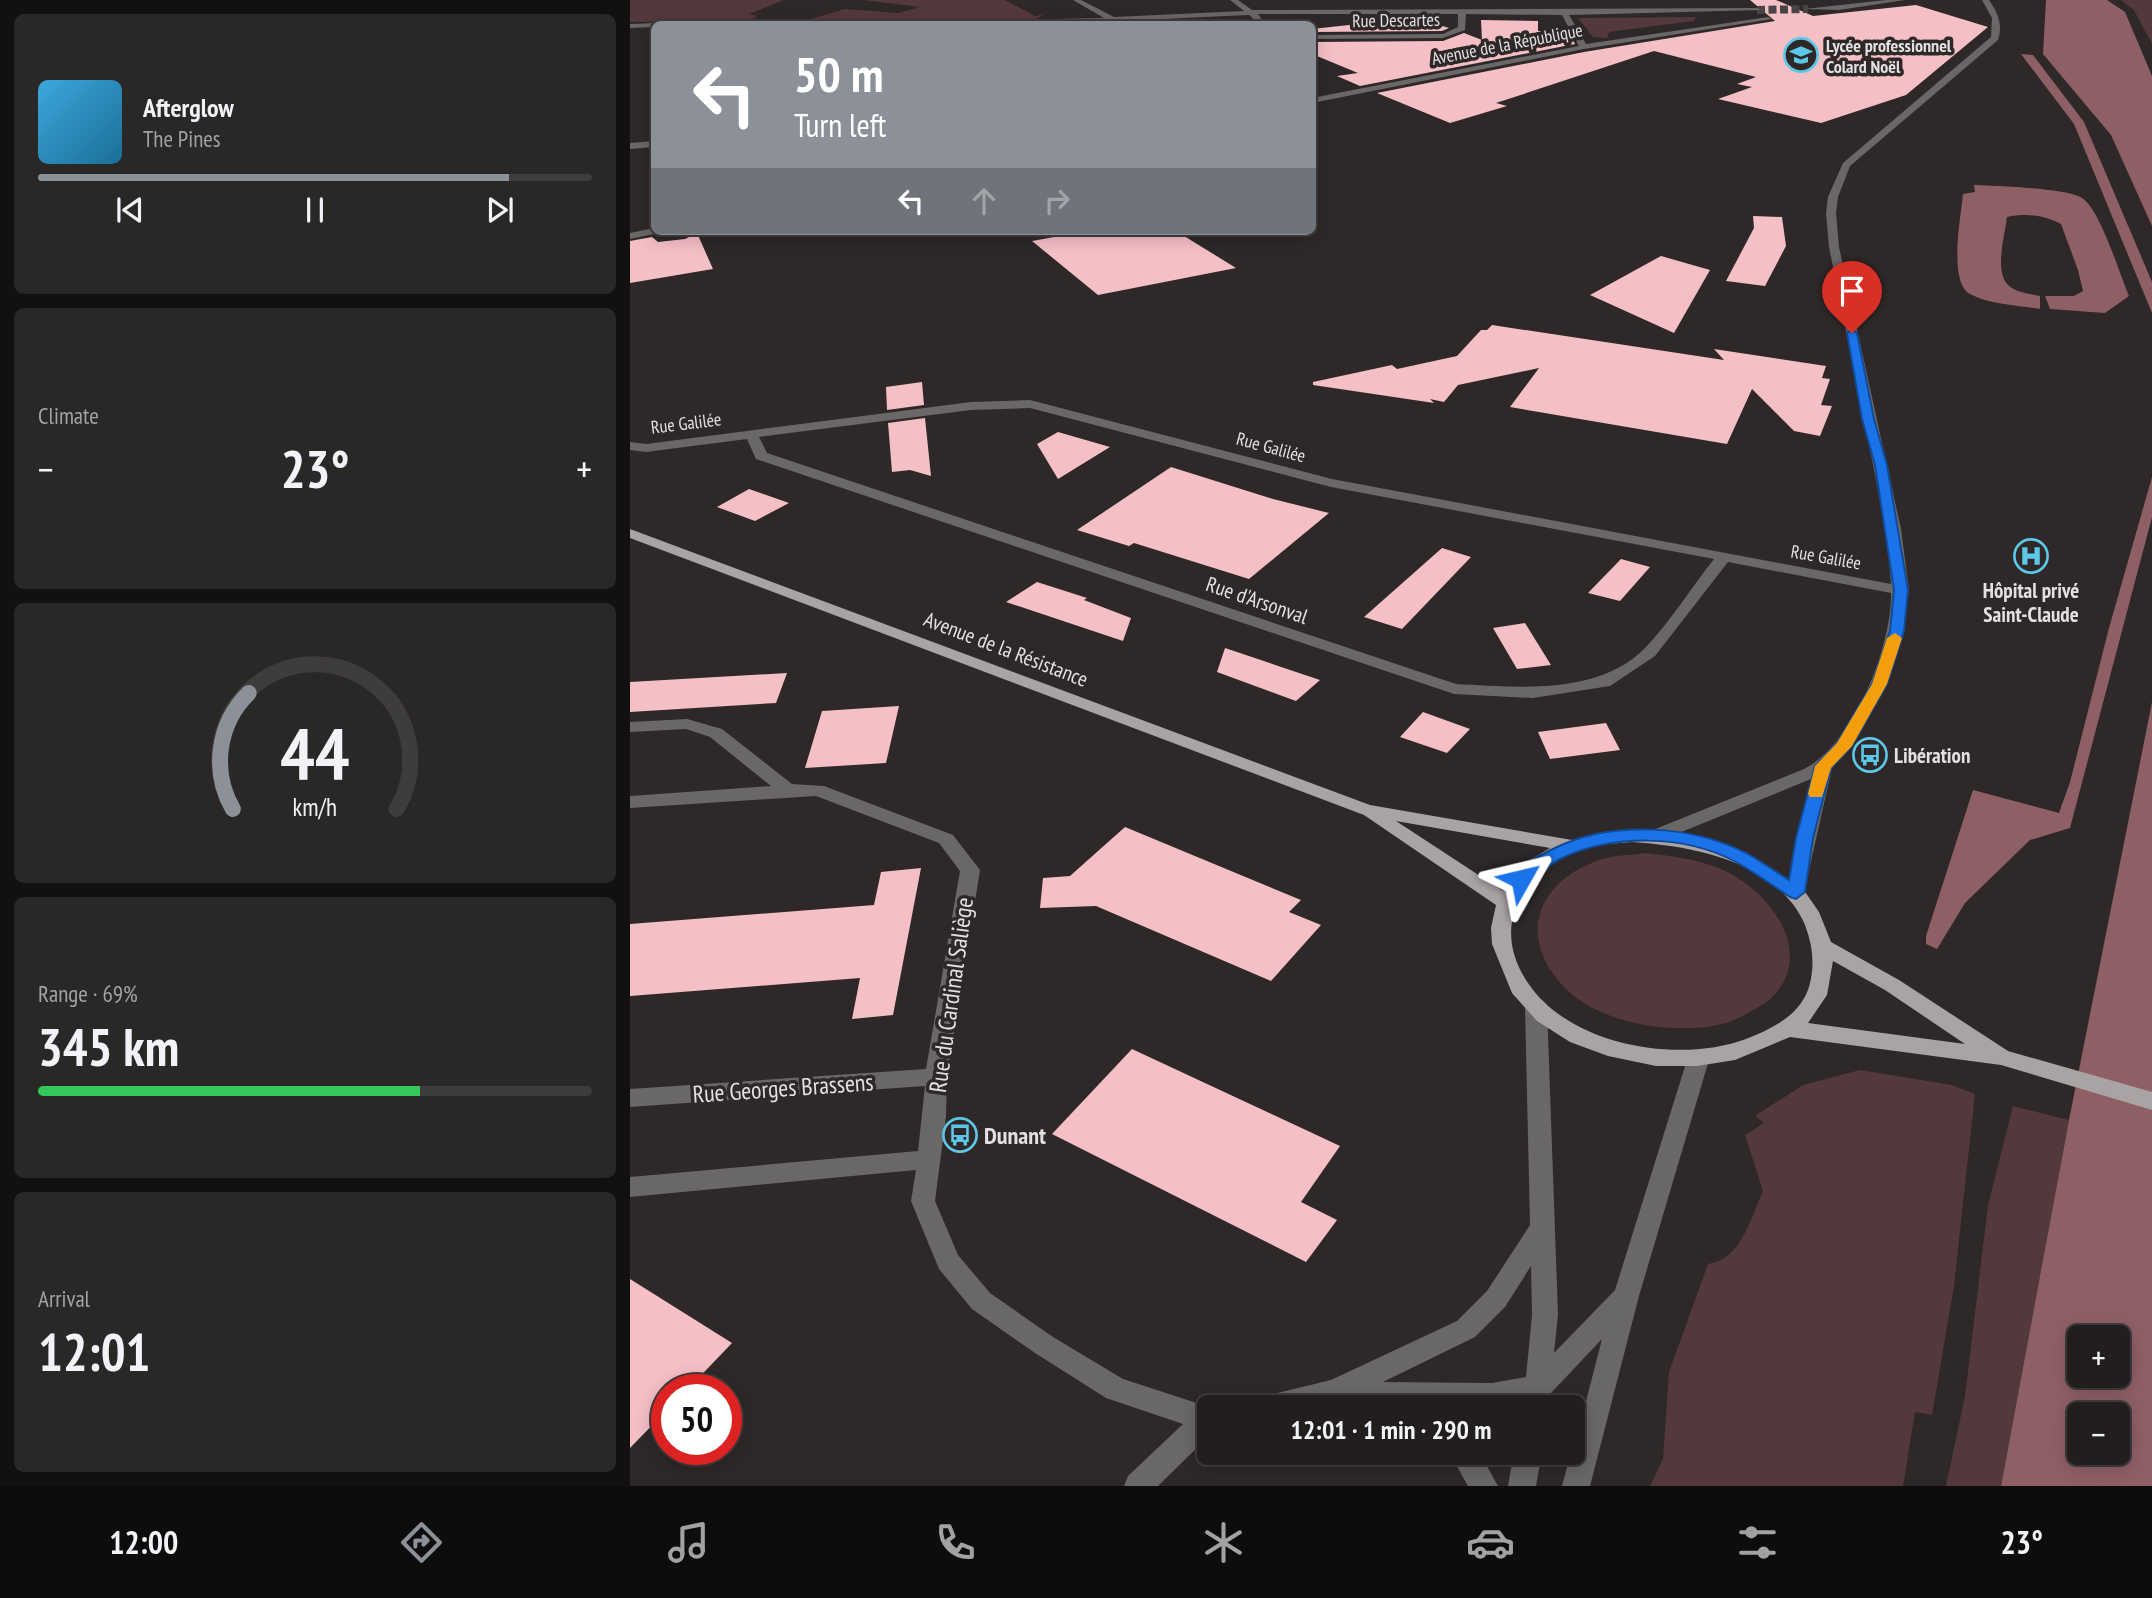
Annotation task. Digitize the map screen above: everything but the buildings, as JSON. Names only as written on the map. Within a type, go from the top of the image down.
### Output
[{"type":"main road","name":"Avenue de la Résistance","points":[[630,533],[1366,810]]},
{"type":"main road","points":[[1366,810],[1573,846]]},
{"type":"main road","points":[[1366,810],[1506,902]]},
{"type":"main road","points":[[1654,836],[1699,842],[1740,857],[1796,892],[1816,926],[1823,946],[1823,976],[1812,1004],[1789,1029],[1749,1050],[1698,1060],[1652,1058],[1608,1048],[1568,1030],[1536,1007],[1509,972],[1499,936],[1506,902],[1521,879],[1544,860],[1573,846],[1612,837],[1654,836]]},
{"type":"main road","points":[[1823,946],[1892,985],[2001,1057]]},
{"type":"main road","points":[[1789,1029],[2001,1057],[2152,1101]]},
{"type":"street","points":[[1076,0],[1106,18],[1118,21]]},
{"type":"street","points":[[1233,0],[1259,21]]},
{"type":"street","points":[[1809,10],[1902,0]]},
{"type":"street","points":[[1654,836],[1823,766],[1844,746],[1879,684],[1897,631],[1901,590],[1883,480],[1835,254],[1829,210],[1837,180],[1859,152],[1995,38],[1998,25],[1994,10],[1984,0]]},
{"type":"street","points":[[1424,12],[1420,10],[1430,2]]},
{"type":"street","points":[[1034,21],[1115,20],[1250,12],[1564,13],[1757,10]]},
{"type":"street","points":[[1710,11],[1710,27]]},
{"type":"street","name":"Rue Descartes","points":[[1316,37],[1443,36],[1462,28],[1462,13]]},
{"type":"street","points":[[1564,13],[1584,47]]},
{"type":"street","name":"Avenue de la République","points":[[1316,100],[1584,47],[1768,19]]},
{"type":"street","points":[[630,26],[651,25]]},
{"type":"street","points":[[630,146],[651,144]]},
{"type":"street","points":[[630,236],[651,232]]},
{"type":"street","name":"Rue Galilée","points":[[630,446],[646,448],[971,406],[1030,404],[1331,483],[1901,590]]},
{"type":"street","name":"Rue d'Arsonval","points":[[751,434],[761,456],[1454,689],[1533,693],[1604,682],[1649,653],[1723,558]]},
{"type":"street","points":[[630,727],[687,724],[716,733],[788,790]]},
{"type":"street","points":[[1796,892],[1805,838],[1823,766]]},
{"type":"street","name":"Rue du Cardinal Saliège","points":[[630,802],[818,790],[946,839],[970,870],[936,1077],[935,1116],[923,1201],[948,1261],[981,1301],[1044,1345],[1115,1389],[1197,1417]]},
{"type":"street","points":[[1536,1007],[1545,1315],[1538,1395]]},
{"type":"street","points":[[1576,1486],[1626,1296],[1698,1060]]},
{"type":"street","name":"Rue Georges Brassens","points":[[630,1098],[936,1077]]},
{"type":"street","points":[[630,1187],[929,1159]]},
{"type":"street","points":[[1321,1395],[1334,1392],[1466,1329],[1496,1299],[1541,1229]]},
{"type":"street","points":[[1540,1395],[1626,1296]]},
{"type":"street","points":[[1334,1392],[1363,1395]]},
{"type":"street","points":[[1138,1486],[1197,1431]]},
{"type":"street","points":[[1471,1465],[1483,1486]]},
{"type":"street","points":[[1522,1486],[1526,1465]]},
{"type":"shaded area","points":[[630,0],[784,0],[749,14],[758,16],[748,21],[630,22]]},
{"type":"shaded area","points":[[863,0],[1005,0],[1035,16],[1044,15],[1034,20],[1018,21],[804,21],[845,9],[898,13],[920,7]]},
{"type":"shaded area","points":[[2046,0],[2107,0],[2125,12],[2152,76],[2152,226],[2111,135],[2043,54]]},
{"type":"shaded area","points":[[2121,0],[2152,0],[2152,44],[2134,10]]},
{"type":"shaded area","points":[[1696,17],[1694,21],[1609,32],[1607,38],[1593,37],[1578,18]]},
{"type":"shaded area","points":[[2021,54],[2033,55],[2084,122],[2152,282],[2152,313],[2074,124]]},
{"type":"shaded area","points":[[1974,185],[2047,190],[2082,198],[2096,215],[2129,296],[2105,313],[2050,309],[2045,296],[2074,296],[2083,291],[2061,224],[2028,215],[2007,217],[2002,245],[2002,275],[2012,288],[2040,296],[2040,309],[1995,303],[1970,294],[1963,287],[1959,276],[1958,248],[1963,194],[1975,192]]},
{"type":"shaded area","points":[[2152,477],[2152,517],[2070,828],[2030,840],[1965,903],[1937,949],[1926,944],[1926,936],[1973,790],[2059,813],[2070,782],[2109,628]]},
{"type":"shaded area","points":[[2152,702],[2152,1486],[2001,1486],[2069,1120]]},
{"type":"shaded area","points":[[1646,853],[1692,860],[1719,868],[1755,891],[1770,906],[1782,924],[1789,943],[1790,963],[1784,982],[1769,1000],[1730,1022],[1721,1024],[1675,1028],[1646,1025],[1590,1007],[1567,990],[1550,970],[1541,949],[1538,929],[1541,910],[1551,893],[1566,878],[1586,866],[1610,857]]},
{"type":"shaded area","points":[[1860,1070],[1952,1085],[1975,1094],[1954,1286],[1932,1415],[1915,1412],[1903,1486],[1650,1486],[1663,1459],[1669,1372],[1708,1264],[1729,1255],[1737,1246],[1763,1191],[1745,1135],[1764,1123],[1755,1116],[1803,1085]]},
{"type":"shaded area","points":[[2013,1106],[2069,1120],[2001,1486],[1946,1486],[1965,1396],[1988,1205]]},
{"type":"tunnel","points":[[1757,10],[1808,9]]},
{"type":"slow traffic","points":[[1816,794],[1823,766],[1844,746],[1879,684],[1895,638]]},
{"type":"place","name":"Lycée professionnel Colard Noël","points":[[1801,55]]},
{"type":"place","name":"Hôpital privé Saint-Claude","points":[[2031,556]]},
{"type":"place","name":"Libération","points":[[1870,755]]},
{"type":"place","name":"Dunant","points":[[960,1135]]},
{"type":"route","points":[[1521,879],[1544,860],[1573,846],[1612,837],[1654,836],[1699,842],[1740,857],[1796,892],[1805,838],[1823,766],[1844,746],[1879,684],[1897,631],[1901,590],[1898,557],[1852,333]]}]
